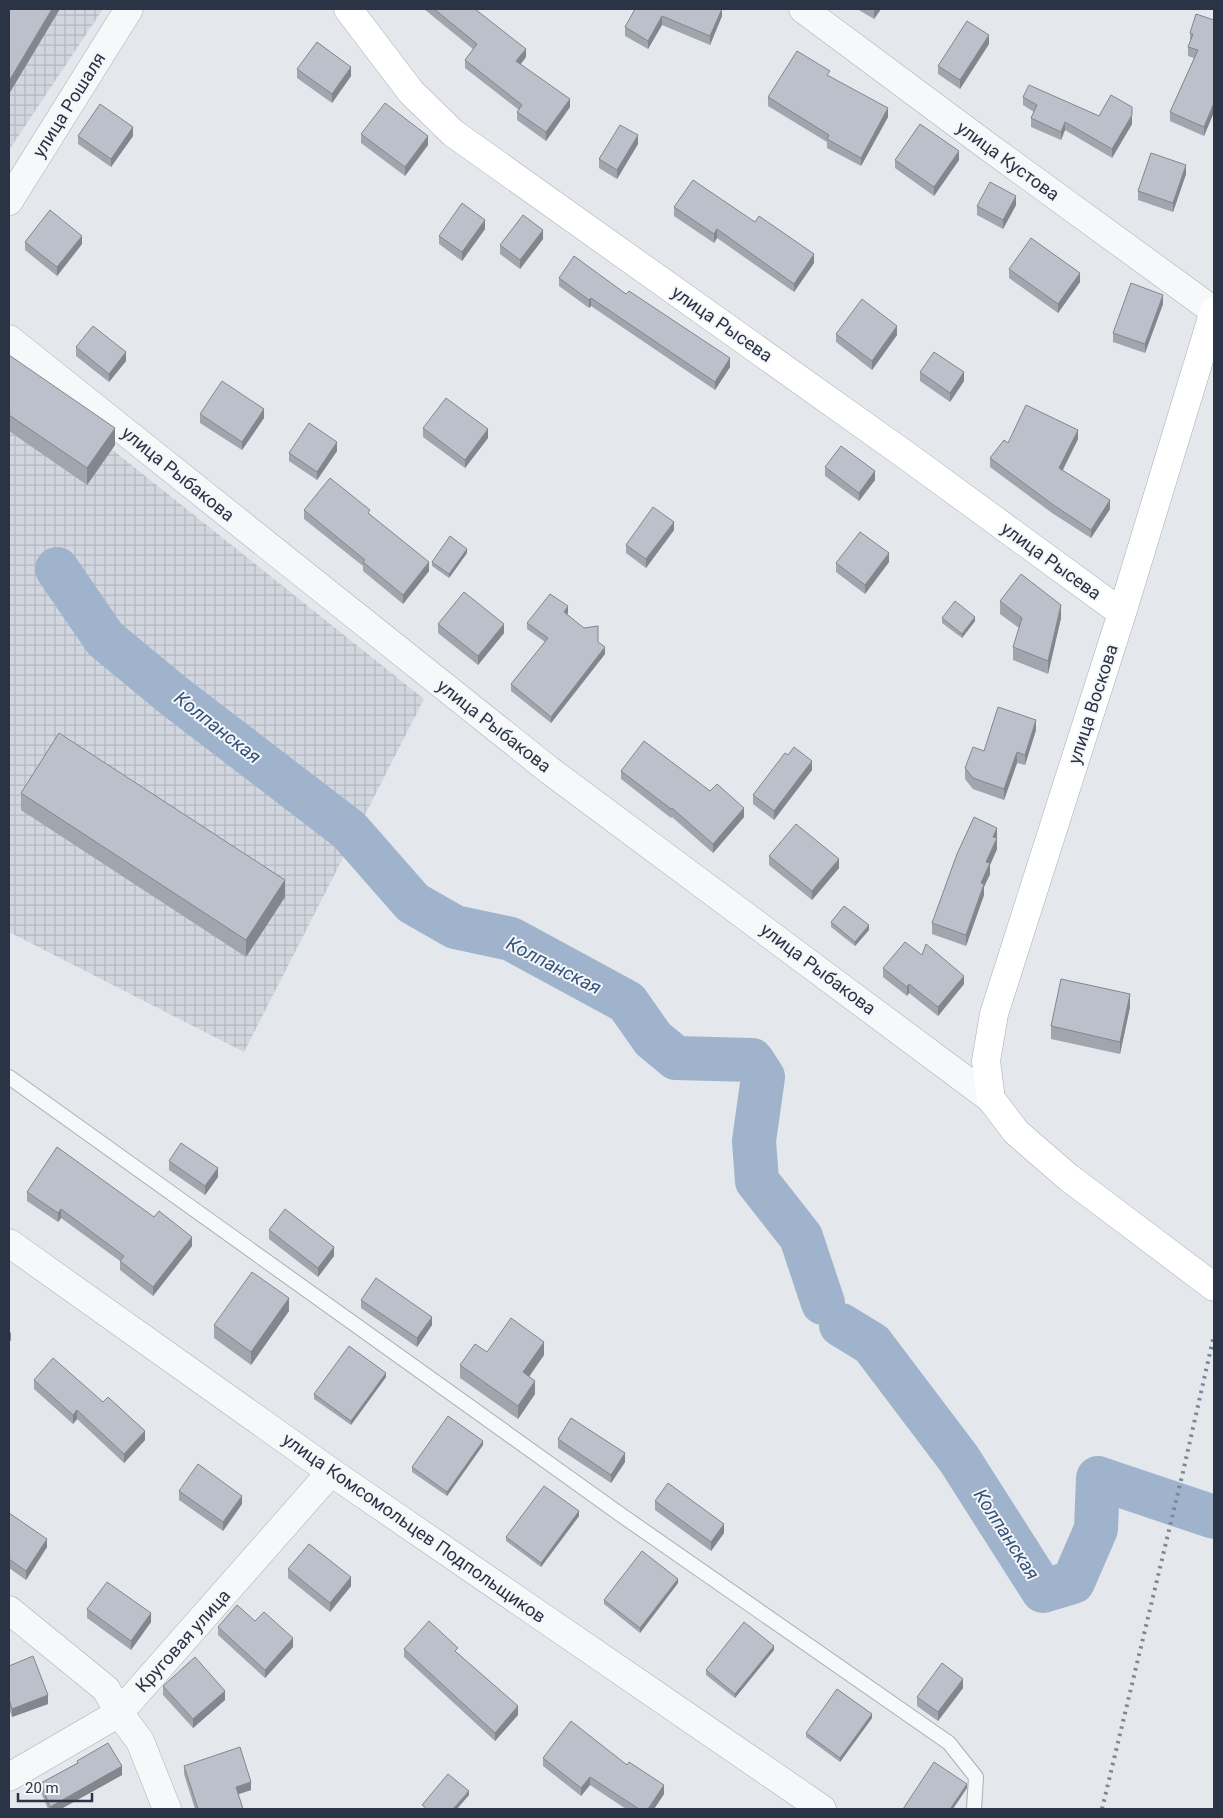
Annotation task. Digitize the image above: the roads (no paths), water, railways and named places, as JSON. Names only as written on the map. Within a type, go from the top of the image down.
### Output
[{"type":"main road","name":"улица Рысева","points":[[348,9],[411,92],[453,133],[907,456],[1122,613]]},
{"type":"main road","name":"улица Воскова","points":[[991,1099],[986,1062],[994,1014],[1122,613],[1214,311]]},
{"type":"main road","points":[[991,1099],[1016,1132],[1044,1157],[1214,1287]]},
{"type":"street","name":"улица Рошаля","points":[[9,201],[130,9]]},
{"type":"street","name":"улица Кустова","points":[[803,9],[1214,311]]},
{"type":"street","name":"улица Рыбакова","points":[[9,339],[549,770],[991,1099]]},
{"type":"street","points":[[954,1070],[969,1069],[986,1062]]},
{"type":"street","name":"улица Комсомольцев Подпольщиков","points":[[9,1244],[332,1472],[822,1809]]},
{"type":"street","name":"Круговая улица","points":[[9,1777],[119,1713],[332,1472]]},
{"type":"street","points":[[9,1610],[106,1689],[119,1713],[140,1741],[167,1809]]},
{"type":"lane","points":[[9,1078],[616,1511],[949,1744],[976,1777],[974,1809]]},
{"type":"waterway","name":"Колпанская","points":[[57,569],[105,639],[174,696],[349,830],[413,903],[455,927],[511,939],[627,1002],[653,1039],[676,1058],[752,1060],[763,1077],[754,1141],[757,1181],[801,1237],[823,1303]]},
{"type":"waterway","name":"Колпанская","points":[[841,1325],[872,1344],[959,1459],[1043,1591],[1073,1582],[1096,1529],[1098,1478],[1214,1517]]},
{"type":"railway","points":[[1102,1809],[1214,1335]]}]
